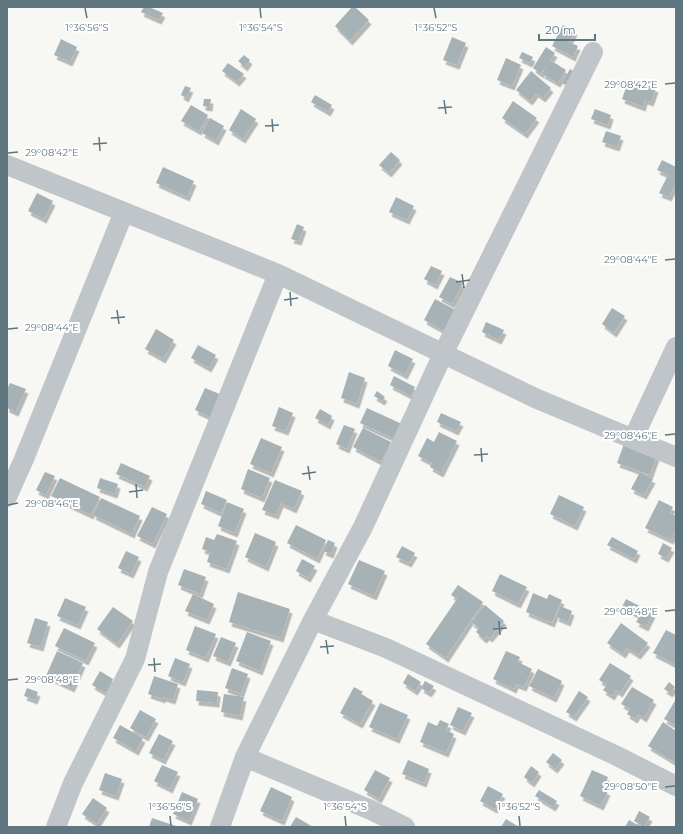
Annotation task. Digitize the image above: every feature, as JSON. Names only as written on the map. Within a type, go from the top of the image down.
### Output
[{"type":"street","points":[[220,827],[245,757],[313,620],[363,528],[443,354],[593,52]]},
{"type":"street","points":[[7,165],[278,274],[535,398],[676,457]]},
{"type":"street","points":[[7,497],[24,459],[124,212]]},
{"type":"street","points":[[56,827],[73,783],[135,659],[158,572],[278,274]]},
{"type":"street","points":[[633,439],[676,347]]},
{"type":"street","points":[[313,620],[386,648],[617,756],[676,786]]},
{"type":"street","points":[[245,757],[371,810],[405,827]]},
{"type":"building","points":[[144,7],[149,7],[163,13],[159,20],[141,12]]},
{"type":"building","points":[[352,7],[355,7],[369,20],[350,41],[335,26]]},
{"type":"building","points":[[563,25],[575,31],[569,42],[578,46],[573,57],[552,46]]},
{"type":"building","points":[[452,37],[466,43],[457,65],[443,60]]},
{"type":"building","points":[[61,39],[77,47],[70,62],[54,55]]},
{"type":"building","points":[[546,47],[555,53],[541,74],[533,68]]},
{"type":"building","points":[[522,52],[533,57],[530,63],[519,58]]},
{"type":"building","points":[[244,55],[250,60],[245,67],[238,61]]},
{"type":"building","points":[[506,58],[521,65],[512,86],[497,80]]},
{"type":"building","points":[[550,60],[566,70],[558,83],[542,74]]},
{"type":"building","points":[[228,63],[244,74],[237,82],[222,71]]},
{"type":"building","points":[[570,69],[578,74],[570,88],[562,83]]},
{"type":"building","points":[[531,71],[551,88],[543,98],[536,93],[530,101],[516,90]]},
{"type":"building","points":[[629,79],[656,88],[651,102],[645,100],[643,107],[622,99]]},
{"type":"building","points":[[185,86],[191,88],[186,98],[181,95]]},
{"type":"building","points":[[315,95],[332,105],[328,112],[311,102]]},
{"type":"building","points":[[204,99],[211,99],[210,107],[203,106]]},
{"type":"building","points":[[513,101],[537,118],[525,134],[502,118]]},
{"type":"building","points":[[191,105],[208,115],[199,131],[181,121]]},
{"type":"building","points":[[241,109],[256,119],[243,139],[229,130]]},
{"type":"building","points":[[595,109],[611,115],[608,125],[591,119]]},
{"type":"building","points":[[210,118],[224,126],[216,141],[202,133]]},
{"type":"building","points":[[606,131],[621,136],[617,147],[602,142]]},
{"type":"building","points":[[391,152],[400,160],[389,173],[379,165]]},
{"type":"building","points":[[662,160],[676,167],[676,183],[669,197],[659,193],[668,175],[657,170]]},
{"type":"building","points":[[163,167],[194,181],[187,197],[156,183]]},
{"type":"building","points":[[37,193],[53,201],[44,219],[28,211]]},
{"type":"building","points":[[396,197],[414,206],[407,220],[389,212]]},
{"type":"building","points":[[297,224],[304,227],[299,241],[291,239]]},
{"type":"building","points":[[431,266],[442,271],[435,285],[424,279]]},
{"type":"building","points":[[450,277],[463,283],[452,304],[439,297]]},
{"type":"building","points":[[435,299],[461,313],[450,334],[424,320]]},
{"type":"building","points":[[612,308],[625,316],[614,333],[602,324]]},
{"type":"building","points":[[486,322],[504,330],[499,340],[482,332]]},
{"type":"building","points":[[156,329],[174,340],[163,359],[145,349]]},
{"type":"building","points":[[198,345],[216,355],[209,368],[191,358]]},
{"type":"building","points":[[395,350],[413,359],[405,375],[388,366]]},
{"type":"building","points":[[349,372],[365,378],[357,404],[341,398]]},
{"type":"building","points":[[394,376],[415,387],[411,396],[390,385]]},
{"type":"building","points":[[10,383],[26,389],[16,412],[7,408],[7,389]]},
{"type":"building","points":[[205,388],[222,395],[212,418],[195,410]]},
{"type":"building","points":[[377,391],[385,397],[382,401],[374,396]]},
{"type":"building","points":[[279,407],[293,413],[286,431],[272,426]]},
{"type":"building","points":[[367,408],[402,424],[395,439],[360,423]]},
{"type":"building","points":[[320,409],[332,416],[328,425],[315,418]]},
{"type":"building","points":[[441,413],[461,422],[456,431],[437,422]]},
{"type":"building","points":[[344,425],[355,429],[347,449],[336,444]]},
{"type":"building","points":[[363,428],[391,442],[381,462],[353,447]]},
{"type":"building","points":[[439,432],[457,441],[441,473],[430,467],[432,463],[418,456],[427,438],[434,442]]},
{"type":"building","points":[[261,438],[282,447],[271,473],[250,464]]},
{"type":"building","points":[[624,444],[657,456],[650,475],[617,463]]},
{"type":"building","points":[[121,463],[150,476],[145,487],[116,474]]},
{"type":"building","points":[[248,469],[270,478],[262,498],[241,489]]},
{"type":"building","points":[[45,472],[55,476],[46,495],[36,490]]},
{"type":"building","points":[[640,472],[653,479],[644,495],[631,489]]},
{"type":"building","points":[[60,478],[100,497],[91,515],[51,496]]},
{"type":"building","points":[[100,478],[118,484],[115,494],[97,488]]},
{"type":"building","points":[[275,480],[302,491],[294,509],[281,503],[276,515],[262,510]]},
{"type":"building","points":[[206,491],[227,500],[221,513],[201,504]]},
{"type":"building","points":[[559,495],[584,507],[575,526],[550,514]]},
{"type":"building","points":[[101,498],[140,516],[132,534],[93,515]]},
{"type":"building","points":[[659,500],[673,507],[670,513],[676,516],[676,530],[671,540],[645,528]]},
{"type":"building","points":[[227,502],[244,509],[235,533],[218,526]]},
{"type":"building","points":[[152,507],[167,514],[153,544],[137,536]]},
{"type":"building","points":[[296,525],[326,540],[317,559],[287,543]]},
{"type":"building","points":[[255,533],[276,542],[266,567],[245,557]]},
{"type":"building","points":[[217,534],[237,541],[227,569],[207,562],[210,552],[202,549],[206,537],[214,540]]},
{"type":"building","points":[[612,537],[638,551],[634,559],[607,545]]},
{"type":"building","points":[[328,540],[335,543],[331,554],[323,551]]},
{"type":"building","points":[[663,543],[672,548],[666,558],[658,554]]},
{"type":"building","points":[[402,546],[415,553],[409,563],[396,557]]},
{"type":"building","points":[[126,551],[139,557],[131,574],[118,568]]},
{"type":"building","points":[[302,559],[315,566],[308,578],[296,571]]},
{"type":"building","points":[[359,560],[385,571],[374,596],[348,584]]},
{"type":"building","points":[[184,569],[206,577],[200,594],[178,585]]},
{"type":"building","points":[[500,574],[527,587],[518,604],[492,591]]},
{"type":"building","points":[[458,585],[483,602],[446,658],[426,644],[457,599],[451,595]]},
{"type":"building","points":[[238,592],[290,609],[281,638],[229,622]]},
{"type":"building","points":[[533,593],[547,599],[549,594],[562,600],[552,623],[526,612]]},
{"type":"building","points":[[193,594],[214,604],[207,620],[185,611]]},
{"type":"building","points":[[65,598],[86,607],[78,625],[57,616]]},
{"type":"building","points":[[626,599],[653,613],[646,627],[636,622],[640,616],[622,607]]},
{"type":"building","points":[[485,605],[504,621],[490,638],[487,636],[484,639],[476,632],[479,628],[471,622]]},
{"type":"building","points":[[560,606],[572,611],[568,622],[556,617]]},
{"type":"building","points":[[113,607],[133,621],[117,644],[97,629]]},
{"type":"building","points":[[35,618],[48,622],[41,647],[27,643]]},
{"type":"building","points":[[621,623],[648,643],[638,655],[627,648],[623,654],[607,643]]},
{"type":"building","points":[[195,626],[216,634],[206,658],[186,650]]},
{"type":"building","points":[[64,628],[95,643],[86,661],[55,646]]},
{"type":"building","points":[[666,630],[676,635],[676,665],[653,653]]},
{"type":"building","points":[[247,632],[271,641],[260,671],[236,661]]},
{"type":"building","points":[[221,637],[236,643],[228,662],[213,656]]},
{"type":"building","points":[[57,651],[83,663],[72,688],[46,676]]},
{"type":"building","points":[[506,651],[520,657],[518,662],[532,669],[524,687],[516,684],[514,689],[493,679]]},
{"type":"building","points":[[175,658],[190,664],[183,682],[168,676]]},
{"type":"building","points":[[610,663],[631,676],[620,693],[616,690],[612,696],[603,690],[607,685],[599,680]]},
{"type":"building","points":[[232,668],[248,674],[241,694],[225,688]]},
{"type":"building","points":[[538,669],[562,681],[554,698],[529,686]]},
{"type":"building","points":[[100,671],[113,679],[106,693],[92,685]]},
{"type":"building","points":[[408,674],[421,682],[415,691],[403,683]]},
{"type":"building","points":[[154,676],[178,684],[173,700],[163,697],[163,699],[148,694]]},
{"type":"building","points":[[425,681],[434,686],[429,693],[421,688]]},
{"type":"building","points":[[669,682],[675,687],[670,693],[664,689]]},
{"type":"building","points":[[354,687],[363,692],[361,694],[373,701],[360,724],[340,713]]},
{"type":"building","points":[[632,687],[654,700],[644,718],[638,714],[635,719],[627,714],[630,709],[621,704]]},
{"type":"building","points":[[27,688],[38,692],[35,700],[24,696]]},
{"type":"building","points":[[197,690],[218,692],[217,703],[196,701]]},
{"type":"building","points":[[579,691],[588,697],[574,717],[566,712]]},
{"type":"building","points":[[224,694],[244,697],[240,716],[221,712]]},
{"type":"building","points":[[676,699],[676,726],[664,719]]},
{"type":"building","points":[[380,703],[408,715],[397,739],[369,727]]},
{"type":"building","points":[[458,707],[472,713],[463,731],[450,725]]},
{"type":"building","points":[[140,710],[156,719],[146,737],[130,728]]},
{"type":"building","points":[[440,720],[449,724],[446,730],[454,734],[446,753],[420,742],[428,722],[437,726]]},
{"type":"building","points":[[663,722],[676,731],[676,763],[648,746]]},
{"type":"building","points":[[120,725],[143,738],[136,751],[113,738]]},
{"type":"building","points":[[159,734],[173,741],[163,760],[149,753]]},
{"type":"building","points":[[553,753],[562,760],[555,769],[546,762]]},
{"type":"building","points":[[408,760],[429,769],[424,783],[402,774]]},
{"type":"building","points":[[162,765],[178,772],[170,789],[154,781]]},
{"type":"building","points":[[531,766],[539,772],[532,783],[524,777]]},
{"type":"building","points":[[375,770],[390,778],[379,799],[364,790]]},
{"type":"building","points":[[592,770],[608,777],[603,789],[608,791],[601,806],[580,796]]},
{"type":"building","points":[[105,773],[122,779],[116,796],[99,790]]},
{"type":"building","points":[[488,786],[503,794],[495,809],[480,801]]},
{"type":"building","points":[[271,787],[292,797],[282,821],[260,811]]},
{"type":"building","points":[[539,790],[557,801],[553,807],[535,796]]},
{"type":"building","points":[[182,792],[198,799],[189,821],[173,814]]},
{"type":"building","points":[[93,798],[107,808],[97,824],[82,814]]},
{"type":"building","points":[[639,811],[650,817],[644,827],[634,821]]},
{"type":"building","points":[[296,817],[313,827],[290,827]]},
{"type":"building","points":[[152,818],[176,826],[176,827],[149,827]]},
{"type":"building","points":[[506,819],[519,827],[501,827]]},
{"type":"building","points":[[629,820],[641,827],[625,827]]}]
